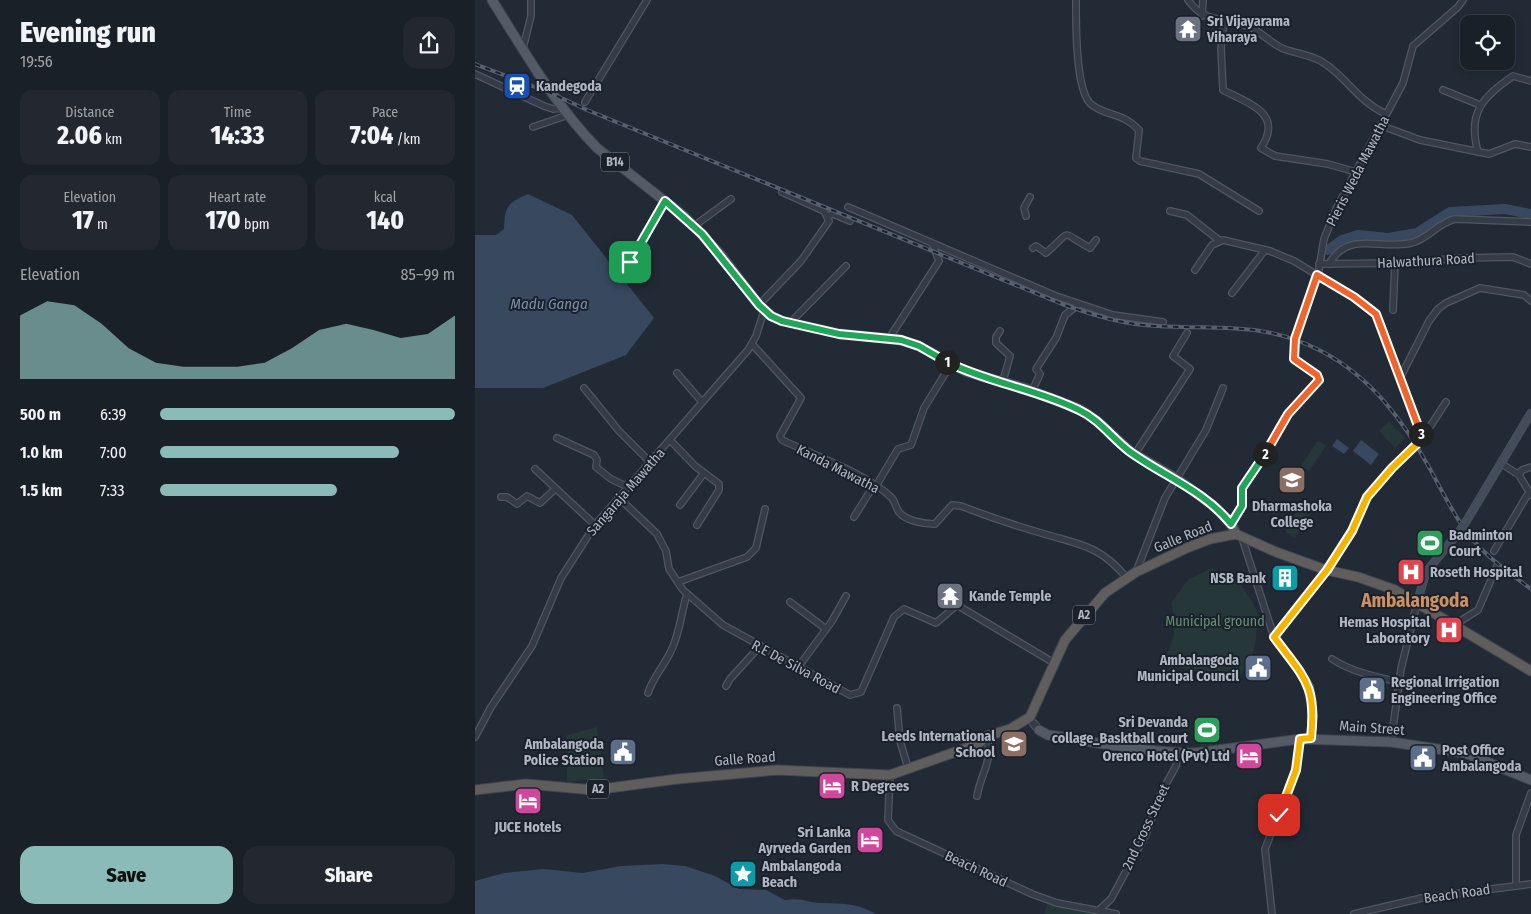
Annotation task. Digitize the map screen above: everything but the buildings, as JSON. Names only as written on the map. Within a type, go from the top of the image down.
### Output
[{"type":"highway","points":[[1239,536],[1327,570],[1395,590],[1531,671]]},
{"type":"highway","name":"Galle Road","points":[[475,790],[526,784],[594,790],[677,778],[770,771],[890,775],[978,744],[987,736],[1010,729],[1030,717],[1069,633],[1105,593],[1136,572],[1205,541],[1239,536]]},
{"type":"highway","name":"Galle Road","points":[[1010,729],[1016,730],[1033,722],[1041,707],[1048,679]]},
{"type":"main road","name":"B14","points":[[492,0],[565,111],[597,148],[694,226],[720,254],[761,308],[790,323],[839,334],[890,337],[919,346],[967,372],[1003,381],[1081,410],[1135,454],[1177,479],[1215,507],[1239,536]]},
{"type":"main road","points":[[1417,603],[1426,572],[1467,520],[1531,413]]},
{"type":"main road","name":"Main Street","points":[[1039,730],[1048,735],[1139,750],[1178,753],[1195,753],[1311,738],[1391,742],[1465,753],[1531,780]]},
{"type":"street","points":[[523,48],[531,16],[531,0]]},
{"type":"street","points":[[585,102],[647,0]]},
{"type":"street","points":[[1075,0],[1079,71],[1086,98],[1092,105],[1128,120],[1139,130],[1137,158],[1140,161],[1199,174],[1259,211]]},
{"type":"street","points":[[1188,0],[1201,16],[1241,24],[1285,49],[1313,57],[1325,64],[1352,90],[1386,114]]},
{"type":"street","points":[[1201,16],[1203,0]]},
{"type":"street","name":"Pieris Weda Mawatha","points":[[1231,524],[1242,506],[1242,488],[1261,462],[1288,414],[1319,380],[1317,375],[1294,359],[1295,339],[1317,275],[1324,239],[1336,209],[1403,84],[1413,46],[1459,7],[1463,0]]},
{"type":"street","points":[[1224,21],[1222,37],[1223,90],[1254,106],[1267,120],[1270,127],[1269,135],[1261,148],[1275,156],[1328,164],[1356,172]]},
{"type":"street","points":[[475,74],[544,106],[565,111]]},
{"type":"street","points":[[1478,152],[1476,119],[1480,105],[1485,97],[1513,76],[1531,81]]},
{"type":"street","points":[[1443,90],[1480,105]]},
{"type":"street","points":[[533,127],[565,111]]},
{"type":"street","points":[[1380,125],[1420,140],[1489,154],[1515,144],[1531,147]]},
{"type":"street","points":[[782,192],[823,211],[828,216]]},
{"type":"street","points":[[1026,216],[1024,208],[1030,197]]},
{"type":"street","points":[[694,226],[731,199]]},
{"type":"street","points":[[630,262],[665,201]]},
{"type":"street","points":[[848,207],[933,245],[1079,304],[1113,315],[1163,322]]},
{"type":"street","points":[[1170,210],[1187,215],[1221,240],[1265,250],[1294,261],[1354,297],[1376,314],[1401,376],[1422,439]]},
{"type":"street","points":[[828,216],[833,214],[850,221]]},
{"type":"street","points":[[761,308],[810,250],[826,228],[828,216]]},
{"type":"street","points":[[1329,264],[1335,254],[1352,244],[1394,246],[1412,243],[1423,239],[1445,221],[1455,219],[1531,222]]},
{"type":"street","points":[[1033,248],[1036,246],[1046,253],[1059,238],[1067,234],[1072,235],[1090,248],[1097,240]]},
{"type":"street","points":[[1195,270],[1213,245],[1221,240]]},
{"type":"street","points":[[890,337],[939,261],[933,245]]},
{"type":"street","points":[[1232,293],[1265,250]]},
{"type":"street","name":"Halwathura Road","points":[[1319,264],[1395,264],[1463,258],[1513,257],[1531,264]]},
{"type":"street","points":[[1393,310],[1395,264]]},
{"type":"street","points":[[790,323],[846,266]]},
{"type":"street","points":[[1401,376],[1429,320],[1446,303],[1480,288],[1524,295],[1531,301]]},
{"type":"street","points":[[1032,391],[1041,374],[1036,369],[1056,338],[1063,319],[1069,311],[1079,304]]},
{"type":"street","name":"Sangaraja Mawatha","points":[[475,737],[491,707],[532,646],[561,578],[595,525],[618,497],[651,463],[752,344],[761,308]]},
{"type":"street","points":[[1000,331],[995,343],[1010,356],[1003,381]]},
{"type":"street","points":[[1135,454],[1189,369],[1173,356],[1187,333]]},
{"type":"street","name":"Kanda Mawatha","points":[[752,344],[801,398],[780,436],[782,440],[875,485],[893,499],[899,512],[915,520],[926,524],[935,524],[952,505],[961,506],[1011,524],[1089,546],[1107,556],[1127,578]]},
{"type":"street","points":[[854,517],[898,450],[911,446],[924,408],[951,364]]},
{"type":"street","points":[[677,373],[702,402]]},
{"type":"street","points":[[584,388],[619,431],[651,463]]},
{"type":"street","points":[[1136,572],[1157,516],[1212,418],[1223,388]]},
{"type":"street","points":[[1274,637],[1327,570],[1352,531],[1367,497],[1392,468],[1422,439],[1446,402]]},
{"type":"street","points":[[557,438],[594,455],[597,460],[597,469],[611,479],[628,487]]},
{"type":"street","points":[[669,440],[719,484],[719,490],[697,525]]},
{"type":"street","points":[[1494,551],[1530,493],[1519,475],[1502,464]]},
{"type":"street","points":[[1519,475],[1522,470],[1531,467]]},
{"type":"street","points":[[535,469],[595,525]]},
{"type":"street","points":[[680,505],[705,473]]},
{"type":"street","points":[[501,497],[507,497],[517,504],[527,496],[540,503],[555,489]]},
{"type":"street","name":"R.E De Silva Road","points":[[618,497],[657,534],[665,551],[669,569],[687,594],[723,625],[839,690],[857,695],[899,612],[904,609],[936,623],[957,605],[1054,663]]},
{"type":"street","points":[[678,582],[747,557],[756,548],[765,509]]},
{"type":"street","points":[[1239,536],[1274,637],[1310,686],[1314,714],[1311,738]]},
{"type":"street","points":[[1453,625],[1478,610],[1497,566]]},
{"type":"street","points":[[648,693],[653,678],[670,652],[677,637],[687,594]]},
{"type":"street","points":[[799,666],[826,629],[846,596]]},
{"type":"street","points":[[790,602],[826,629]]},
{"type":"street","points":[[1391,742],[1399,682],[1417,603]]},
{"type":"street","points":[[726,686],[760,646]]},
{"type":"street","points":[[1332,659],[1341,665],[1399,682]]},
{"type":"street","points":[[897,708],[900,741],[908,768]]},
{"type":"street","name":"Main Street","points":[[1033,722],[1039,730]]},
{"type":"street","points":[[977,796],[980,777],[988,768],[987,736]]},
{"type":"street","points":[[1273,914],[1265,849],[1296,770],[1300,739]]},
{"type":"street","name":"2nd Cross Street","points":[[1099,910],[1111,899],[1146,834],[1162,791],[1177,764],[1178,753]]},
{"type":"street","name":"Beach Road","points":[[890,775],[888,820],[896,831],[1032,894],[1057,903],[1115,914]]},
{"type":"street","points":[[1516,886],[1516,835],[1531,793]]},
{"type":"street","name":"Beach Road","points":[[1354,914],[1422,898],[1531,884]]},
{"type":"street","points":[[1111,899],[1115,914]]},
{"type":"green space","points":[[1389,421],[1405,438],[1395,448],[1379,431]]},
{"type":"green space","points":[[1318,440],[1326,446],[1309,471],[1301,466]]},
{"type":"green space","points":[[1298,509],[1309,515],[1295,538],[1285,532]]},
{"type":"green space","name":"Municipal ground","points":[[1211,568],[1238,580],[1258,612],[1256,638],[1251,661],[1236,681],[1166,664],[1174,634],[1174,618],[1171,603],[1188,580]]},
{"type":"green space","name":"Sri Devanda collage_Basktball court","points":[[1200,719],[1213,719],[1213,745],[1200,746]]},
{"type":"green space","points":[[597,727],[604,778],[567,782],[567,735]]},
{"type":"green space","points":[[1048,903],[1093,914],[1044,914]]},
{"type":"water","name":"Madu Ganga","points":[[528,194],[572,215],[654,318],[626,355],[543,388],[475,388],[475,235],[496,235],[504,229],[506,210],[511,203]]},
{"type":"water","points":[[1337,439],[1349,448],[1344,454],[1332,446]]},
{"type":"water","points":[[1361,440],[1379,454],[1371,465],[1353,451]]},
{"type":"water","points":[[663,864],[685,866],[715,876],[739,889],[766,890],[785,900],[796,899],[818,903],[850,905],[876,914],[475,914],[475,881],[504,873],[543,869],[583,873],[621,866]]},
{"type":"waterway","points":[[1328,250],[1342,240],[1358,235],[1388,238],[1417,233],[1450,212],[1505,209],[1531,214]]},
{"type":"railway","points":[[475,64],[553,94],[587,110],[1062,304],[1109,319],[1133,324],[1260,331],[1300,341],[1321,351],[1355,374],[1384,401],[1420,451],[1468,534],[1490,557],[1531,589]]},
{"type":"place","name":"Sri Vijayarama Viharaya","points":[[1188,29]]},
{"type":"place","name":"Kandegoda","points":[[517,86]]},
{"type":"place","name":"Dharmashoka College","points":[[1292,480]]},
{"type":"place","name":"Badminton Court","points":[[1430,543]]},
{"type":"place","name":"Roseth Hospital","points":[[1411,572]]},
{"type":"place","name":"NSB Bank","points":[[1285,578]]},
{"type":"place","name":"Kande Temple","points":[[950,596]]},
{"type":"place","name":"Hemas Hospital Laboratory","points":[[1449,630]]},
{"type":"place","name":"Ambalangoda Municipal Council","points":[[1258,668]]},
{"type":"place","name":"Regional Irrigation Engineering Office","points":[[1372,690]]},
{"type":"place","name":"Sri Devanda collage_Basktball court","points":[[1207,730]]},
{"type":"place","name":"Leeds International School","points":[[1014,744]]},
{"type":"place","name":"Ambalangoda Police Station","points":[[623,752]]},
{"type":"place","name":"Orenco Hotel (Pvt) Ltd","points":[[1249,756]]},
{"type":"place","name":"Post Office Ambalangoda","points":[[1423,758]]},
{"type":"place","name":"R Degrees","points":[[832,786]]},
{"type":"place","name":"JUCE Hotels","points":[[528,801]]},
{"type":"place","name":"Sri Lanka Ayrveda Garden","points":[[870,840]]},
{"type":"place","name":"Ambalangoda Beach","points":[[743,874]]},
{"type":"district","name":"Ambalangoda","points":[[1415,600]]},
{"type":"route","points":[[630,262],[665,201],[702,234],[733,270],[764,311],[771,316],[782,321],[839,334],[890,337],[901,340],[919,346],[967,372],[1024,388],[1079,410],[1096,420],[1113,438],[1131,452],[1191,489],[1215,507],[1231,524],[1242,506],[1242,488],[1261,462],[1288,414],[1319,380],[1317,375],[1294,359],[1295,339],[1304,308],[1317,275],[1367,306],[1376,314],[1412,407],[1422,439],[1392,468],[1367,497],[1352,531],[1327,570],[1274,637],[1310,686],[1314,714],[1311,738],[1300,739],[1296,770],[1279,815]]}]
